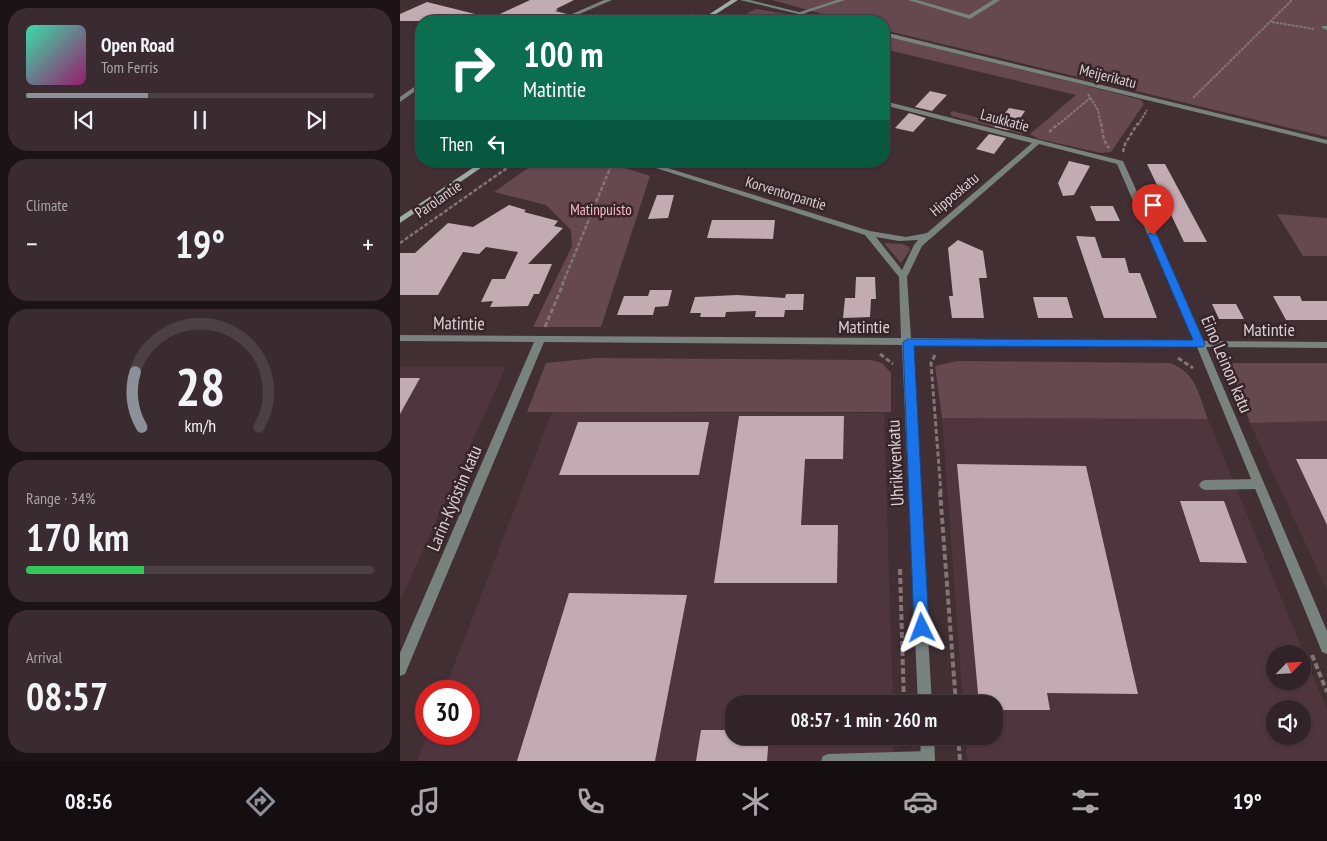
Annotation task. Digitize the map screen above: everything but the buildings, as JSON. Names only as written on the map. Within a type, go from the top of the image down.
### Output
[{"type":"main road","points":[[711,15],[735,0]]},
{"type":"main road","name":"Parolantie","points":[[400,221],[479,167]]},
{"type":"street","points":[[574,15],[609,0]]},
{"type":"street","points":[[743,0],[808,15]]},
{"type":"street","points":[[800,13],[842,0]]},
{"type":"street","points":[[911,0],[970,17],[997,0]]},
{"type":"street","name":"Meijerikatu","points":[[890,35],[1327,142]]},
{"type":"street","points":[[400,100],[415,89]]},
{"type":"street","name":"Laukkatie","points":[[890,105],[1036,143],[1121,160]]},
{"type":"street","name":"Hipposkatu","points":[[903,277],[915,250],[929,235],[1036,143]]},
{"type":"street","name":"Eino Leinon katu","points":[[1121,160],[1327,647]]},
{"type":"street","name":"Korventorpantie","points":[[656,167],[868,233],[894,239],[915,240],[929,235]]},
{"type":"street","points":[[868,233],[903,277]]},
{"type":"street","name":"Uhrikivenkatu","points":[[903,277],[908,342],[925,695]]},
{"type":"street","name":"Matintie","points":[[400,338],[1327,345]]},
{"type":"street","name":"Larin-Kyöstin katu","points":[[400,670],[540,340]]},
{"type":"street","points":[[1205,485],[1258,484]]},
{"type":"street","points":[[828,761],[928,760],[927,745]]},
{"type":"path","points":[[1183,107],[1292,0]]},
{"type":"path","points":[[1271,22],[1310,30],[1325,28]]},
{"type":"path","points":[[1078,81],[1098,110],[1104,140],[1121,160]]},
{"type":"path","points":[[1036,143],[1089,98],[1109,89]]},
{"type":"path","points":[[1121,160],[1125,144],[1154,100]]},
{"type":"path","name":"Parolantie","points":[[400,242],[508,167]]},
{"type":"path","points":[[540,340],[611,167]]},
{"type":"path","points":[[879,353],[895,366]]},
{"type":"path","points":[[943,355],[933,355],[931,363],[955,695]]},
{"type":"path","points":[[1171,355],[1191,364],[1195,370]]},
{"type":"path","points":[[900,564],[904,695]]},
{"type":"path","points":[[1311,654],[1327,692]]},
{"type":"path","points":[[959,745],[960,761]]},
{"type":"shaded area","points":[[400,367],[506,367],[400,601]]},
{"type":"shaded area","points":[[552,412],[884,413],[893,695],[725,695],[725,745],[893,745],[894,761],[417,761],[423,745],[480,745],[480,680],[448,680]]},
{"type":"shaded area","points":[[942,418],[1208,419],[1300,645],[1266,645],[1266,690],[1311,690],[1311,671],[1327,710],[1327,761],[967,761],[966,745],[1003,745],[1003,695],[962,695]]},
{"type":"shaded area","points":[[1327,421],[1327,590],[1250,423]]},
{"type":"green space","points":[[772,0],[1327,0],[1327,137],[890,31],[890,15],[826,15]]},
{"type":"green space","points":[[756,9],[793,15],[744,15]]},
{"type":"green space","points":[[890,37],[1115,93],[1141,100],[1144,104],[1111,152],[1101,153],[1039,139],[1030,134],[1076,95],[890,50]]},
{"type":"green space","points":[[952,111],[1027,130],[1022,134],[952,116],[950,113]]},
{"type":"green space","name":"Matinpuisto","points":[[529,167],[622,167],[650,176],[601,327],[533,327],[572,246],[571,230],[546,205],[494,192]]},
{"type":"green space","points":[[1277,214],[1327,218],[1327,256],[1303,256]]},
{"type":"green space","points":[[884,243],[902,244],[909,247],[910,250],[901,263]]},
{"type":"green space","points":[[596,358],[872,360],[882,363],[891,373],[891,412],[527,412],[546,363]]},
{"type":"green space","points":[[957,361],[1170,363],[1186,372],[1191,379],[1199,393],[1208,419],[942,418],[935,366]]},
{"type":"green space","points":[[1229,363],[1327,363],[1327,421],[1250,423]]},
{"type":"route","points":[[922,628],[908,342],[1200,344],[1153,235]]}]
